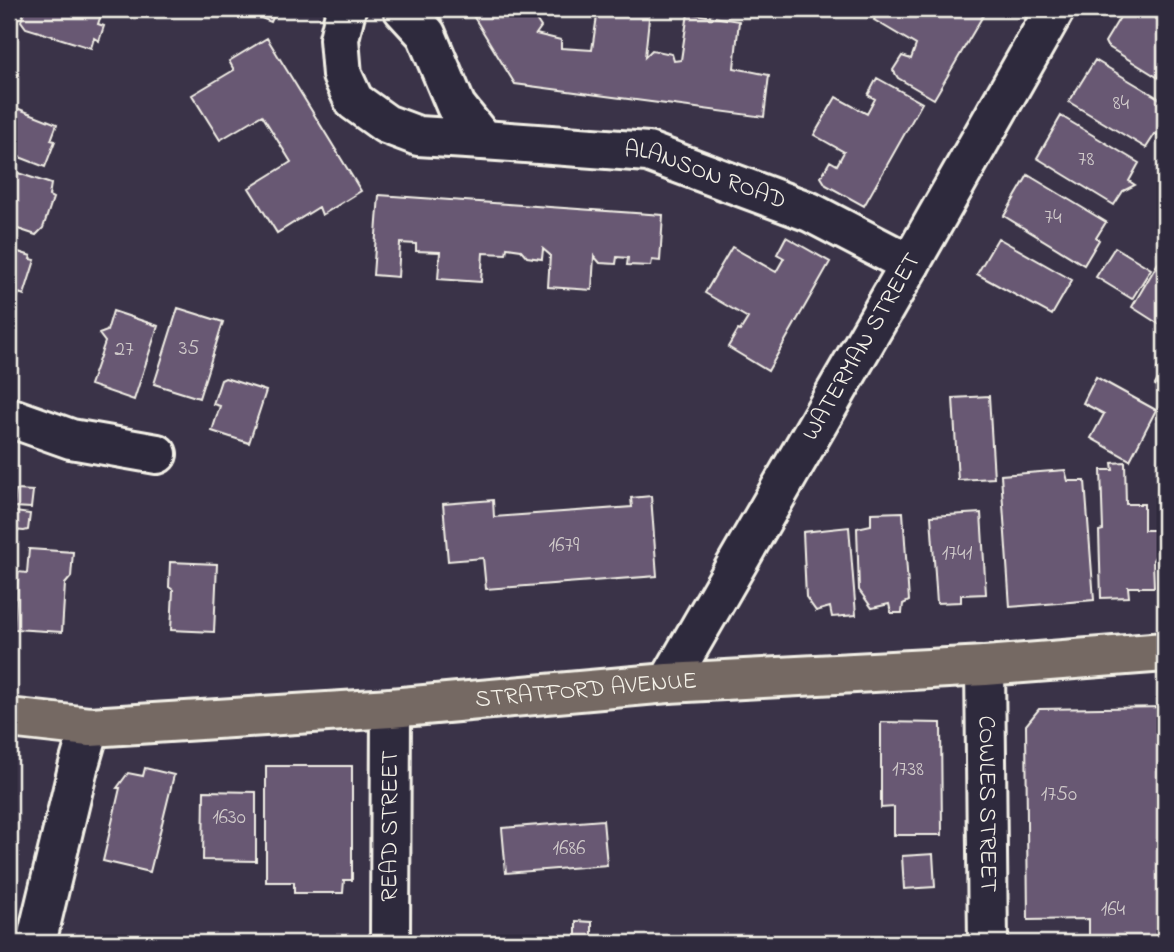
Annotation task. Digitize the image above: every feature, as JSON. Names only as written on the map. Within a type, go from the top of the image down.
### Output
[{"type":"main road","name":"STRATFORD AVENUE","points":[[9,718],[90,727],[391,708],[667,682],[985,666],[1165,652]]},
{"type":"street","name":"ALANSON ROAD","points":[[346,9],[339,39],[342,75],[354,101],[386,124],[418,136],[648,152],[810,212],[910,264]]},
{"type":"street","points":[[403,9],[426,34],[456,106],[483,140]]},
{"type":"street","name":"WATERMAN STREET","points":[[667,682],[1055,9]]},
{"type":"street","points":[[9,417],[71,439],[157,454]]},
{"type":"street","name":"COWLES STREET","points":[[985,666],[988,943]]},
{"type":"street","name":"READ STREET","points":[[390,943],[391,708]]},
{"type":"street","points":[[36,943],[90,727]]},
{"type":"building","points":[[25,9],[103,9],[98,24],[104,26],[99,41],[94,38],[91,48],[26,28],[21,21]]},
{"type":"building","points":[[239,9],[277,9],[271,22]]},
{"type":"building","points":[[469,9],[529,9],[541,27],[536,34],[561,40],[561,48],[592,50],[598,9],[650,9],[645,57],[652,50],[672,54],[674,61],[681,60],[688,13],[739,21],[734,68],[769,75],[764,117],[515,84]]},
{"type":"building","points":[[880,9],[987,9],[934,99],[898,78],[893,70],[902,56],[911,59],[916,45],[874,20]]},
{"type":"building","points":[[1125,9],[1140,9],[1165,24],[1165,82],[1107,46],[1105,42]]},
{"type":"building","points":[[267,38],[361,191],[322,215],[319,207],[277,233],[249,188],[291,162],[262,115],[220,140],[192,95],[234,70],[229,61]]},
{"type":"building","points":[[1095,60],[1165,102],[1165,115],[1160,124],[1165,128],[1160,136],[1155,134],[1146,148],[1069,102]]},
{"type":"building","points":[[877,78],[922,103],[864,206],[826,185],[821,177],[830,161],[837,165],[844,152],[814,135],[836,97],[867,114],[875,99],[868,95]]},
{"type":"building","points":[[9,105],[57,124],[51,140],[55,141],[45,167],[9,153]]},
{"type":"building","points":[[1061,116],[1139,163],[1129,181],[1135,185],[1123,191],[1114,205],[1037,158]]},
{"type":"building","points":[[9,170],[51,184],[49,196],[53,198],[43,228],[36,235],[9,226]]},
{"type":"building","points":[[1028,175],[1106,222],[1084,265],[1004,216]]},
{"type":"building","points":[[379,195],[663,215],[660,261],[652,260],[651,266],[627,265],[628,258],[617,257],[616,264],[600,263],[594,256],[592,290],[548,287],[550,255],[543,249],[542,259],[527,257],[521,250],[507,248],[506,254],[483,253],[481,282],[438,279],[440,252],[416,251],[416,244],[400,243],[398,277],[373,275]]},
{"type":"building","points":[[786,237],[830,262],[768,371],[728,347],[748,318],[705,293],[732,247],[776,272],[784,258],[777,254]]},
{"type":"building","points":[[998,238],[1072,280],[1052,315],[977,274]]},
{"type":"building","points":[[1115,247],[1151,269],[1132,299],[1096,277]]},
{"type":"building","points":[[9,249],[31,256],[30,259],[35,260],[24,295],[19,293],[16,303],[9,301]]},
{"type":"building","points":[[1158,263],[1165,267],[1165,328],[1132,307]]},
{"type":"building","points":[[178,308],[223,322],[199,398],[154,384]]},
{"type":"building","points":[[113,311],[158,326],[134,400],[90,385],[105,342],[99,334],[107,331]]},
{"type":"building","points":[[1163,359],[1165,391],[1155,385],[1162,372],[1157,369]]},
{"type":"building","points":[[1096,377],[1156,410],[1130,460],[1091,438],[1104,414],[1083,403]]},
{"type":"building","points":[[225,378],[266,391],[249,443],[212,431],[220,406],[213,404],[221,380]]},
{"type":"building","points":[[989,396],[994,478],[958,480],[953,398]]},
{"type":"building","points":[[1125,462],[1126,504],[1144,504],[1144,530],[1165,530],[1165,552],[1158,552],[1153,560],[1154,587],[1128,587],[1129,597],[1101,598],[1101,470],[1113,470],[1112,463]]},
{"type":"building","points":[[1065,470],[1068,481],[1085,481],[1094,600],[1010,607],[1001,475]]},
{"type":"building","points":[[16,490],[33,491],[31,508],[14,507]]},
{"type":"building","points":[[651,496],[657,576],[486,589],[483,558],[448,561],[443,504],[493,500],[494,517],[632,507],[631,498]]},
{"type":"building","points":[[15,512],[30,514],[28,530],[13,530]]},
{"type":"building","points":[[903,512],[909,601],[903,604],[902,613],[891,613],[889,604],[872,608],[859,590],[857,528],[871,525],[871,513]]},
{"type":"building","points":[[981,513],[986,594],[961,595],[961,602],[937,603],[931,516]]},
{"type":"building","points":[[849,527],[856,615],[832,617],[830,607],[816,611],[806,597],[803,532]]},
{"type":"building","points":[[29,549],[73,552],[71,577],[65,584],[62,632],[14,629],[18,572],[27,573]]},
{"type":"building","points":[[170,562],[217,564],[214,632],[171,630],[173,590],[169,587]]},
{"type":"building","points":[[1165,707],[1165,943],[1089,943],[1089,919],[1028,920],[1026,725],[1039,709]]},
{"type":"building","points":[[881,722],[941,723],[942,835],[894,835],[894,807],[881,808]]},
{"type":"building","points":[[266,766],[352,766],[352,880],[344,880],[343,893],[294,893],[294,882],[266,882]]},
{"type":"building","points":[[145,768],[174,775],[150,872],[103,861],[120,788],[117,788],[128,773],[143,776]]},
{"type":"building","points":[[204,791],[256,792],[256,861],[203,860]]},
{"type":"building","points":[[603,820],[607,865],[506,873],[502,828]]},
{"type":"building","points":[[933,854],[935,887],[904,889],[902,856]]},
{"type":"building","points":[[576,921],[592,922],[592,941],[576,941]]},
{"type":"building","points":[[471,939],[542,940],[542,943],[471,943]]}]
